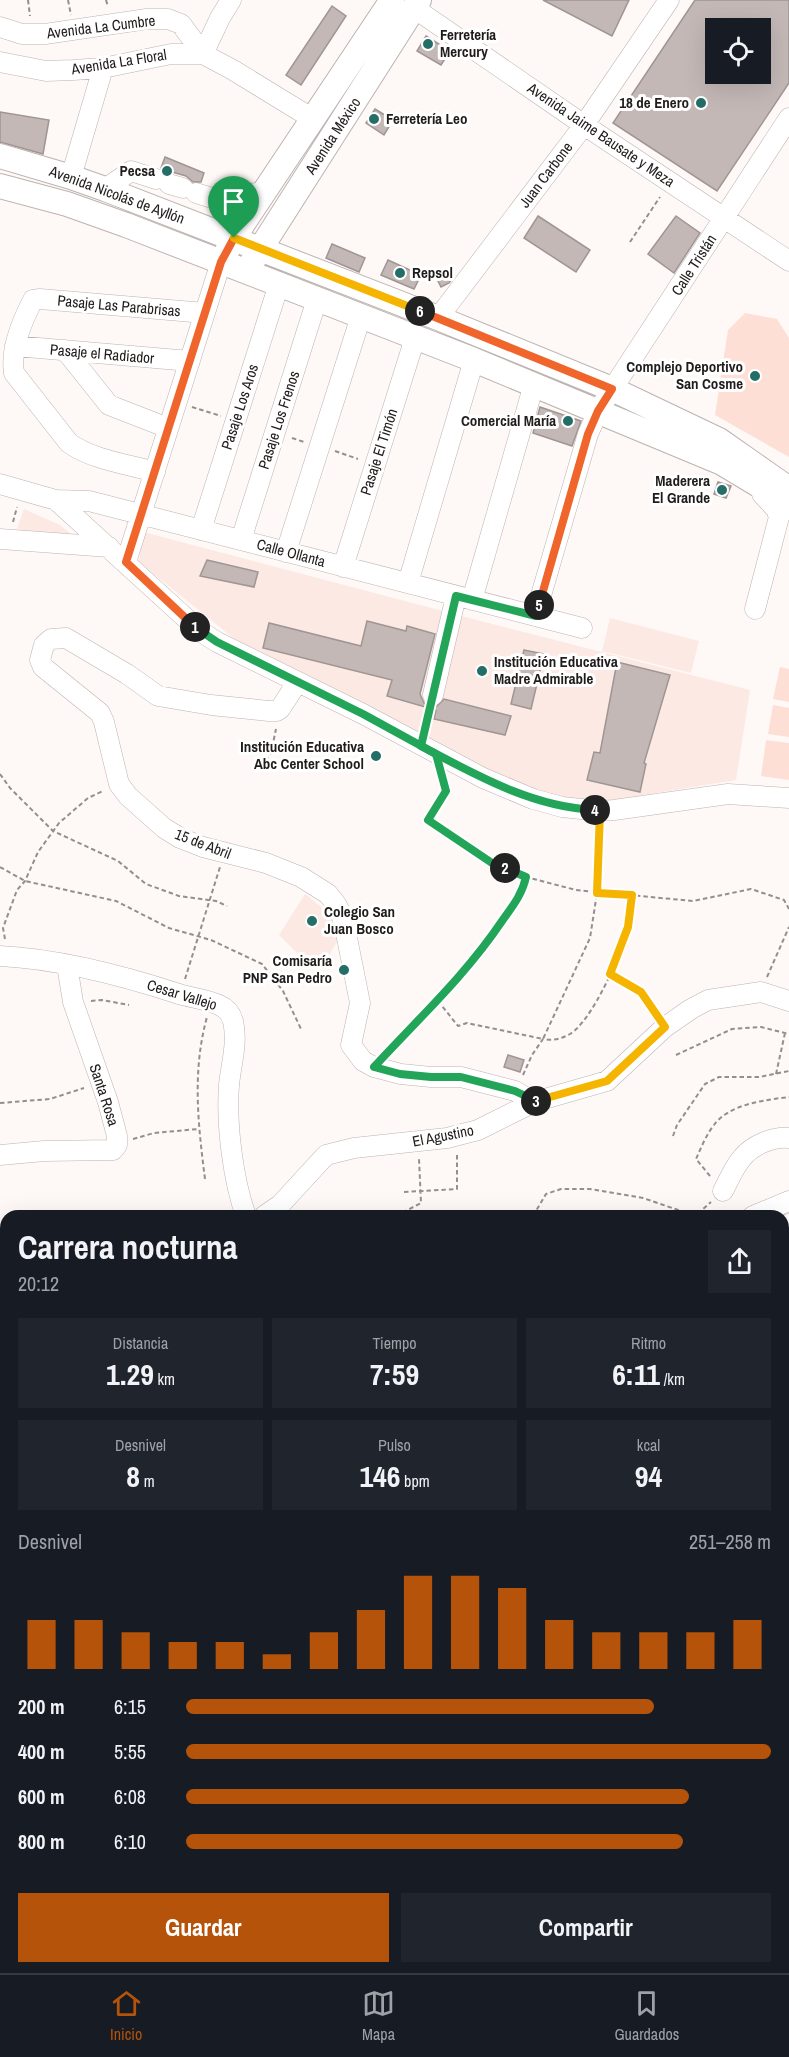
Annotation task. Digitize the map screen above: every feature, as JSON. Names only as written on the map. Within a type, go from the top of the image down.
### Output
[{"type":"main road","name":"Avenida México","points":[[221,262],[234,238],[313,119],[408,2]]},
{"type":"main road","name":"Avenida México","points":[[247,272],[408,2]]},
{"type":"main road","name":"Avenida Nicolás de Ayllón","points":[[0,156],[105,189],[182,196],[234,238],[612,389],[719,440],[789,489]]},
{"type":"main road","name":"Avenida Nicolás de Ayllón","points":[[0,186],[67,204],[534,384],[731,467],[789,508]]},
{"type":"street","points":[[203,54],[218,9],[231,0]]},
{"type":"street","name":"Juan Carbone","points":[[438,318],[584,125],[669,0]]},
{"type":"street","name":"Avenida Jaime Bausate y Meza","points":[[408,2],[584,125],[789,261]]},
{"type":"street","name":"Avenida La Cumbre","points":[[0,27],[22,34],[45,34],[147,19],[168,19],[181,24],[203,54],[313,119]]},
{"type":"street","name":"Avenida La Floral","points":[[0,62],[46,71],[103,68],[171,54],[203,54]]},
{"type":"street","points":[[70,177],[103,68]]},
{"type":"street","name":"Calle Tristán","points":[[536,616],[588,434],[598,411],[789,118]]},
{"type":"street","points":[[105,189],[131,171],[182,196],[212,198],[265,192]]},
{"type":"street","points":[[126,562],[221,262]]},
{"type":"street","name":"Pasaje Los Aros","points":[[201,530],[279,284]]},
{"type":"street","name":"Pasaje Los Frenos","points":[[241,540],[317,299]]},
{"type":"street","name":"Pasaje Las Parabrisas","points":[[15,346],[33,300],[205,313]]},
{"type":"street","points":[[286,552],[361,316]]},
{"type":"street","name":"Pasaje El Timón","points":[[343,567],[415,338]]},
{"type":"street","points":[[15,346],[12,360],[14,373],[69,443],[80,451],[155,472]]},
{"type":"street","name":"Pasaje el Radiador","points":[[15,346],[190,361]]},
{"type":"street","points":[[65,350],[109,405],[168,429]]},
{"type":"street","points":[[408,583],[474,360]]},
{"type":"street","points":[[433,695],[534,384]]},
{"type":"street","points":[[598,411],[606,421],[738,478],[771,503],[778,516],[755,609]]},
{"type":"street","name":"Calle Ollanta","points":[[0,484],[56,500],[89,501],[582,628]]},
{"type":"street","points":[[56,500],[200,631],[217,642],[363,714],[483,778],[533,799],[562,807],[600,811],[728,794],[789,798]]},
{"type":"street","points":[[4,539],[109,547]]},
{"type":"street","name":"15 de Abril","points":[[280,709],[269,711],[211,705],[158,696],[127,674],[66,639],[58,637],[44,645],[39,660],[44,667],[100,713],[119,784],[128,796],[164,828],[180,838],[225,853],[266,863],[301,877],[328,894],[336,904],[345,928],[360,1003],[351,1045],[363,1061],[374,1067],[400,1074],[461,1077],[515,1091],[534,1102]]},
{"type":"street","points":[[280,709],[297,683]]},
{"type":"street","name":"Cesar Vallejo","points":[[0,956],[35,958],[159,987],[220,1005],[230,1014],[235,1032],[233,1066],[229,1085],[231,1134],[234,1166],[245,1210]]},
{"type":"street","name":"Santa Rosa","points":[[0,1155],[44,1151],[113,1150],[117,1145],[117,1136],[101,1083],[73,1002],[67,965]]},
{"type":"street","name":"El Agustino","points":[[272,1210],[326,1155],[354,1148],[447,1138],[478,1130],[534,1102],[607,1081],[665,1027],[708,1000],[761,992],[789,1001]]},
{"type":"street","points":[[723,1191],[742,1157],[763,1143],[781,1137],[789,1138]]},
{"type":"street","points":[[768,1210],[789,1201]]},
{"type":"path","points":[[630,242],[670,182]]},
{"type":"path","points":[[4,539],[22,490]]},
{"type":"path","points":[[433,695],[429,750],[446,791],[428,820],[492,863],[526,877],[597,893],[693,901],[751,889],[784,900],[789,909]]},
{"type":"path","points":[[259,763],[266,762],[271,753],[280,709]]},
{"type":"path","points":[[0,774],[10,788],[53,831],[118,861],[146,884],[179,896],[209,900],[227,906]]},
{"type":"path","points":[[0,942],[6,938],[3,928],[17,890],[25,881],[38,852],[59,823],[88,798],[119,784]]},
{"type":"path","points":[[515,1091],[532,1055],[543,1039],[590,938],[597,893],[600,811]]},
{"type":"path","points":[[181,995],[225,853]]},
{"type":"path","points":[[0,867],[25,881],[116,901],[169,928],[198,936],[262,964],[283,992],[302,1029]]},
{"type":"path","points":[[374,1067],[480,954],[520,895],[526,877]]},
{"type":"path","points":[[438,1001],[458,1026],[467,1023],[553,1041],[568,1035],[577,1030],[610,974],[628,927],[632,895]]},
{"type":"path","points":[[761,992],[789,927]]},
{"type":"path","points":[[610,974],[641,992],[665,1027]]},
{"type":"path","points":[[73,1002],[102,1000],[129,1005]]},
{"type":"path","points":[[205,1179],[196,1102],[198,1056],[212,1003]]},
{"type":"path","points":[[676,1055],[732,1029],[761,1027],[787,1033],[776,1074]]},
{"type":"path","points":[[673,1136],[677,1125],[705,1084],[719,1077],[759,1077],[789,1071]]},
{"type":"path","points":[[0,1103],[50,1099],[101,1083]]},
{"type":"path","points":[[702,1210],[723,1191],[696,1159],[714,1124],[726,1113],[746,1105],[789,1097]]},
{"type":"path","points":[[117,1145],[154,1133],[198,1129]]},
{"type":"path","points":[[408,1210],[421,1203],[420,1141]]},
{"type":"path","points":[[404,1192],[457,1189],[458,1152]]},
{"type":"path","points":[[536,1210],[546,1194],[561,1189],[590,1189],[643,1197],[678,1210]]},
{"type":"shaded area","name":"Complejo Deportivo San Cosme","points":[[745,313],[777,319],[789,338],[789,457],[715,415],[728,330]]},
{"type":"shaded area","points":[[24,509],[60,525],[73,536],[70,540],[17,529]]},
{"type":"shaded area","name":"Institución Educativa Madre Admirable","points":[[143,532],[750,690],[736,780],[606,801],[555,797],[437,751],[252,653],[139,562]]},
{"type":"shaded area","points":[[610,618],[699,641],[691,673],[602,651]]},
{"type":"shaded area","points":[[780,667],[789,669],[789,702],[773,699]]},
{"type":"shaded area","points":[[773,705],[789,708],[789,737],[768,734]]},
{"type":"shaded area","points":[[766,740],[789,743],[789,780],[761,776]]},
{"type":"shaded area","name":"Colegio San Juan Bosco","points":[[305,894],[329,913],[344,930],[328,957],[302,958],[279,935]]},
{"type":"building","points":[[543,0],[629,0],[612,36]]},
{"type":"building","name":"18 de Enero","points":[[695,0],[789,0],[789,83],[717,191],[613,123]]},
{"type":"building","points":[[332,6],[346,16],[301,85],[286,75]]},
{"type":"building","points":[[426,36],[450,51],[441,65],[417,51]]},
{"type":"building","points":[[375,109],[393,120],[384,135],[366,123]]},
{"type":"building","points":[[0,112],[49,120],[43,154],[0,142]]},
{"type":"building","points":[[165,157],[204,173],[201,182],[193,182],[186,176],[172,172],[166,173],[161,168]]},
{"type":"building","points":[[538,216],[590,250],[576,272],[524,238]]},
{"type":"building","points":[[676,216],[700,233],[674,273],[648,254]]},
{"type":"building","points":[[332,244],[365,258],[359,272],[326,258]]},
{"type":"building","name":"Repsol","points":[[388,260],[421,275],[414,289],[381,275]]},
{"type":"building","name":"Repsol","points":[[448,269],[453,278],[441,287],[435,275]]},
{"type":"building","points":[[540,407],[581,421],[572,446],[533,433]]},
{"type":"building","name":"Maderera El Grande","points":[[718,482],[731,486],[726,498],[714,494]]},
{"type":"building","points":[[207,560],[258,572],[254,587],[200,576]]},
{"type":"building","points":[[367,621],[406,631],[407,626],[435,634],[420,694],[424,703],[436,707],[444,699],[511,716],[505,735],[434,719],[436,710],[387,696],[392,680],[263,648],[269,623],[361,646]]},
{"type":"building","points":[[524,650],[544,654],[531,709],[511,704]]},
{"type":"building","points":[[617,662],[670,675],[644,763],[646,764],[640,792],[587,780],[594,752],[600,753]]},
{"type":"building","points":[[508,1055],[524,1060],[520,1072],[504,1067]]},
{"type":"place","name":"Ferretería Mercury","points":[[428,44]]},
{"type":"place","name":"18 de Enero","points":[[701,103]]},
{"type":"place","name":"Ferretería Leo","points":[[374,119]]},
{"type":"place","name":"Pecsa","points":[[167,171]]},
{"type":"place","name":"Repsol","points":[[400,273]]},
{"type":"place","name":"Complejo Deportivo San Cosme","points":[[755,376]]},
{"type":"place","name":"Comercial María","points":[[568,421]]},
{"type":"place","name":"Maderera El Grande","points":[[722,490]]},
{"type":"place","name":"Institución Educativa Madre Admirable","points":[[482,671]]},
{"type":"place","name":"Institución Educativa Abc Center School","points":[[376,756]]},
{"type":"place","name":"Colegio San Juan Bosco","points":[[312,921]]},
{"type":"place","name":"Comisaría PNP San Pedro","points":[[344,970]]},
{"type":"route","points":[[234,238],[221,262],[126,562],[200,631],[217,642],[363,714],[421,746],[436,754],[446,791],[428,820],[492,863],[526,877],[520,895],[480,954],[374,1067],[400,1074],[461,1077],[515,1091],[534,1102],[607,1081],[665,1027],[641,992],[610,974],[628,927],[632,895],[597,893],[600,811],[562,807],[533,799],[483,778],[421,746],[456,596],[536,616],[588,434],[598,411],[612,389],[234,238]]}]
